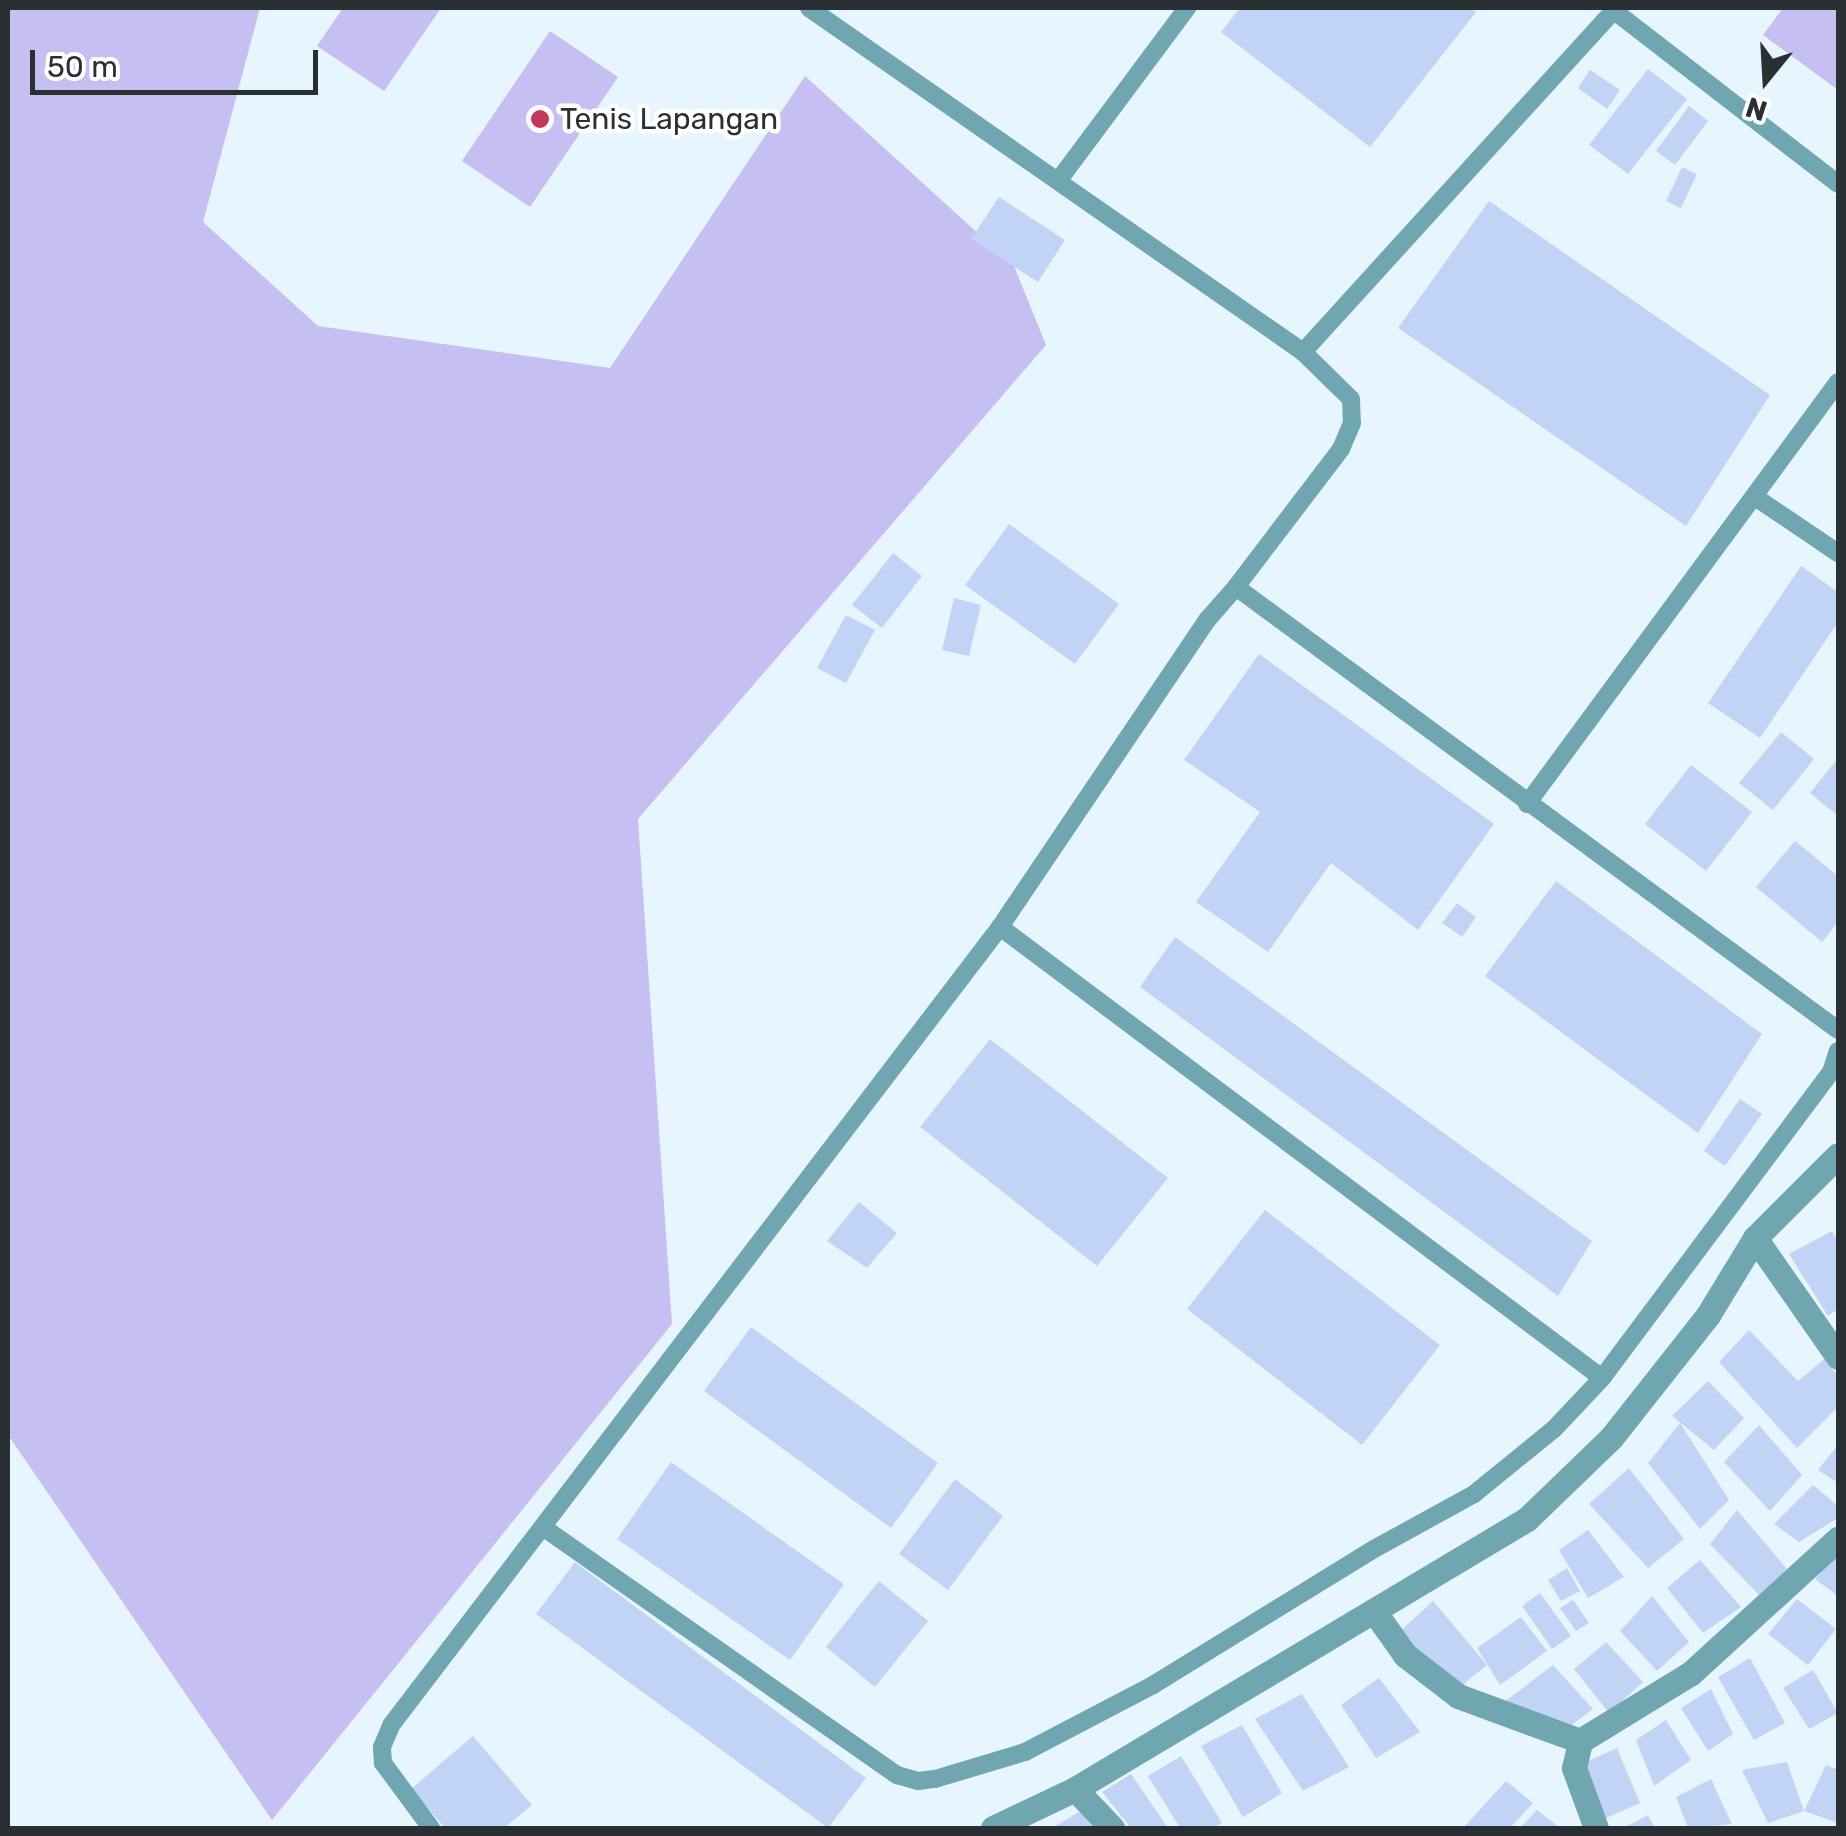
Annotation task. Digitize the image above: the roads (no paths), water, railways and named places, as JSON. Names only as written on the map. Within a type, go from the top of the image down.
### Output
[{"type":"street","points":[[1005,1826],[1076,1789],[1481,1550],[1556,1493],[1632,1414],[1708,1315],[1755,1238],[1838,1155]]},
{"type":"street","points":[[1755,1238],[1838,1357]]},
{"type":"street","points":[[1596,1828],[1574,1768],[1580,1741],[1691,1673],[1838,1539]]},
{"type":"street","points":[[1374,1612],[1406,1654],[1444,1687],[1515,1719],[1580,1741]]},
{"type":"street","points":[[1076,1789],[1112,1828]]},
{"type":"lane","points":[[431,1828],[388,1776],[382,1747],[392,1724],[1000,926],[1208,619],[1311,492],[1352,423],[1351,400],[1303,352],[809,8]]},
{"type":"lane","points":[[1058,181],[1188,8]]},
{"type":"lane","points":[[1303,352],[1614,9],[1838,184]]},
{"type":"lane","points":[[1527,804],[1838,382]]},
{"type":"lane","points":[[1755,496],[1838,554]]},
{"type":"lane","points":[[1236,588],[1838,1030]]},
{"type":"lane","points":[[1000,926],[1602,1378]]},
{"type":"lane","points":[[544,1528],[897,1775],[918,1782],[935,1780],[1025,1752],[1098,1716],[1474,1494],[1554,1428],[1602,1378],[1822,1084],[1838,1051]]},
{"type":"place","name":"Tenis Lapangan","points":[[540,119]]}]
